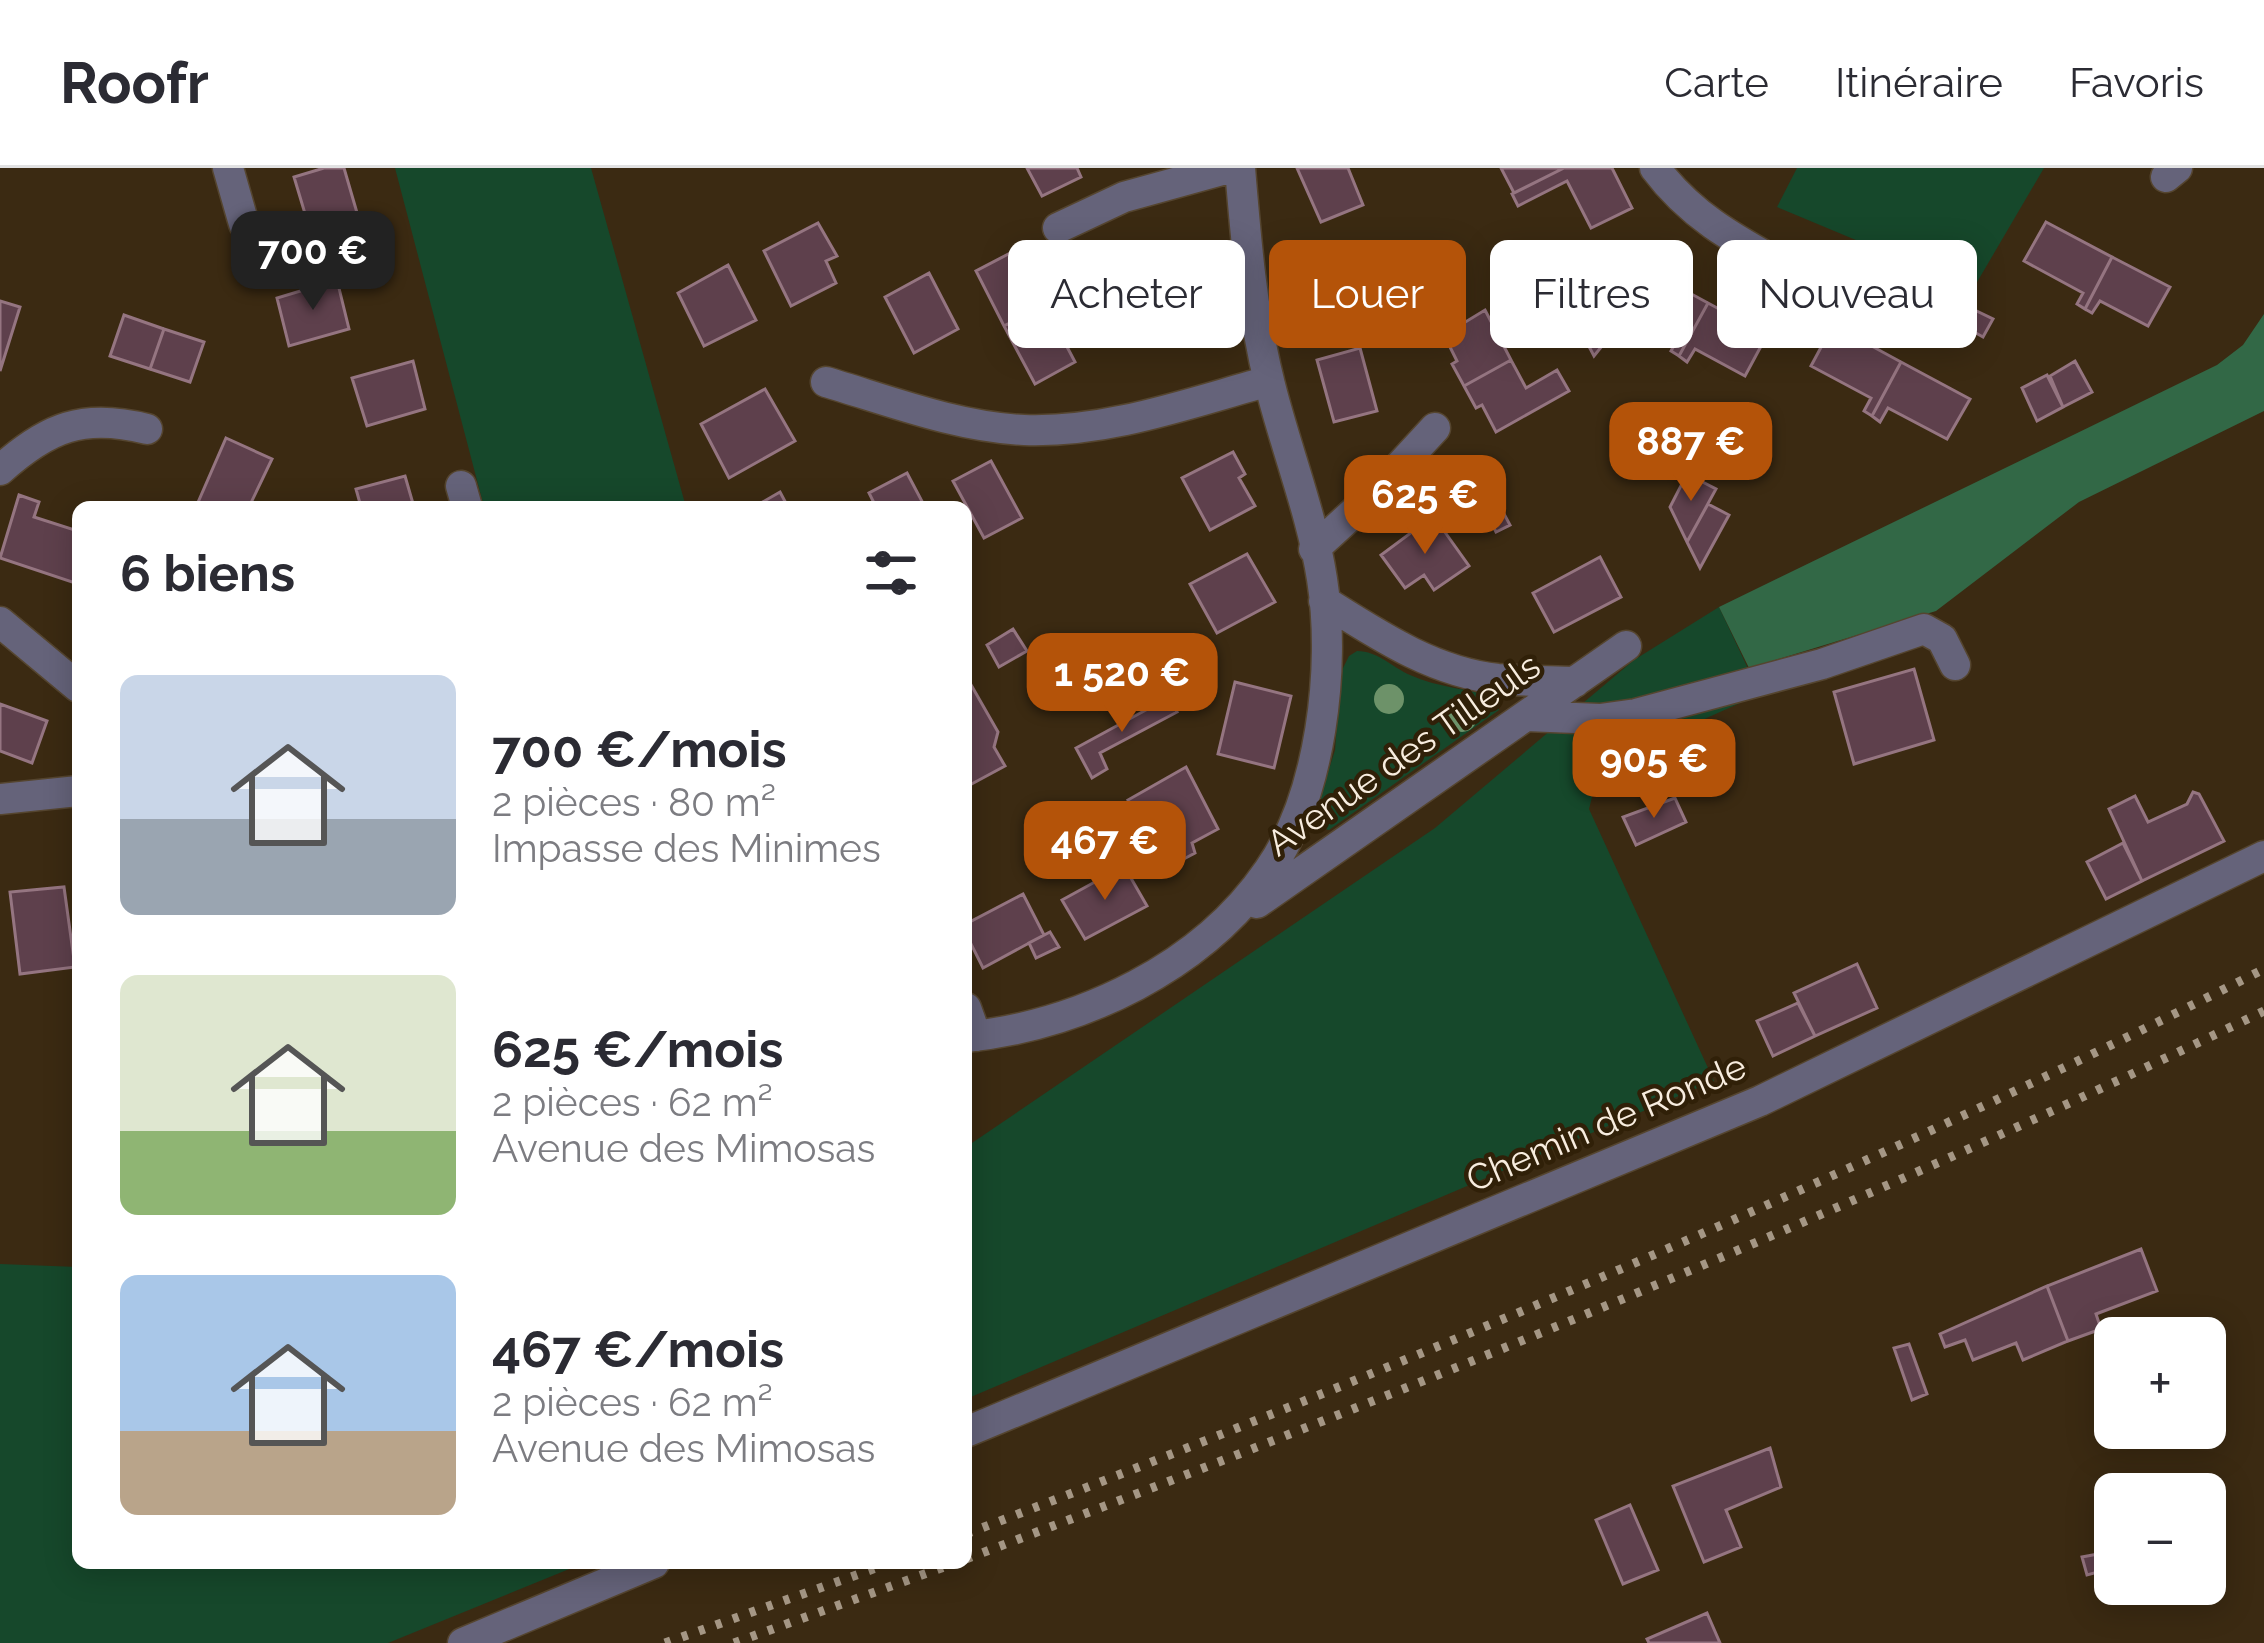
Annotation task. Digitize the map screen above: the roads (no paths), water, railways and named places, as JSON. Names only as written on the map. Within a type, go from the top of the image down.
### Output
[{"type":"street","points":[[228,168],[244,224]]},
{"type":"street","points":[[1058,228],[1124,197],[1228,168]]},
{"type":"street","points":[[1225,925],[1271,868],[1303,802],[1321,721],[1328,646],[1314,548],[1251,295],[1240,168]]},
{"type":"street","points":[[1655,168],[1678,199],[1738,240]]},
{"type":"street","points":[[826,382],[970,422],[1020,430],[1068,430],[1124,421],[1269,381]]},
{"type":"street","points":[[0,470],[29,444],[71,424],[112,421],[146,429]]},
{"type":"street","points":[[1314,548],[1375,493],[1435,428]]},
{"type":"street","points":[[1324,601],[1391,643],[1439,665],[1494,679],[1575,682]]},
{"type":"street","points":[[0,622],[72,682]]},
{"type":"street","points":[[1526,716],[1564,720],[1636,714],[1822,664],[1924,629],[1942,639],[1955,665]]},
{"type":"street","name":"Avenue des Tilleuls","points":[[972,1027],[1018,1030],[1108,997],[1191,951],[1626,646]]},
{"type":"street","points":[[0,800],[72,792]]},
{"type":"street","name":"Chemin de Ronde","points":[[972,1429],[1760,1101],[2264,856]]},
{"type":"street","points":[[463,1643],[640,1569]]},
{"type":"railway","points":[[972,1532],[1296,1405],[1622,1268],[1945,1124],[2264,969]]},
{"type":"railway","points":[[972,1557],[1621,1300],[1944,1160],[2264,1011]]},
{"type":"railway","points":[[665,1643],[873,1569]]},
{"type":"railway","points":[[734,1643],[938,1569]]}]
